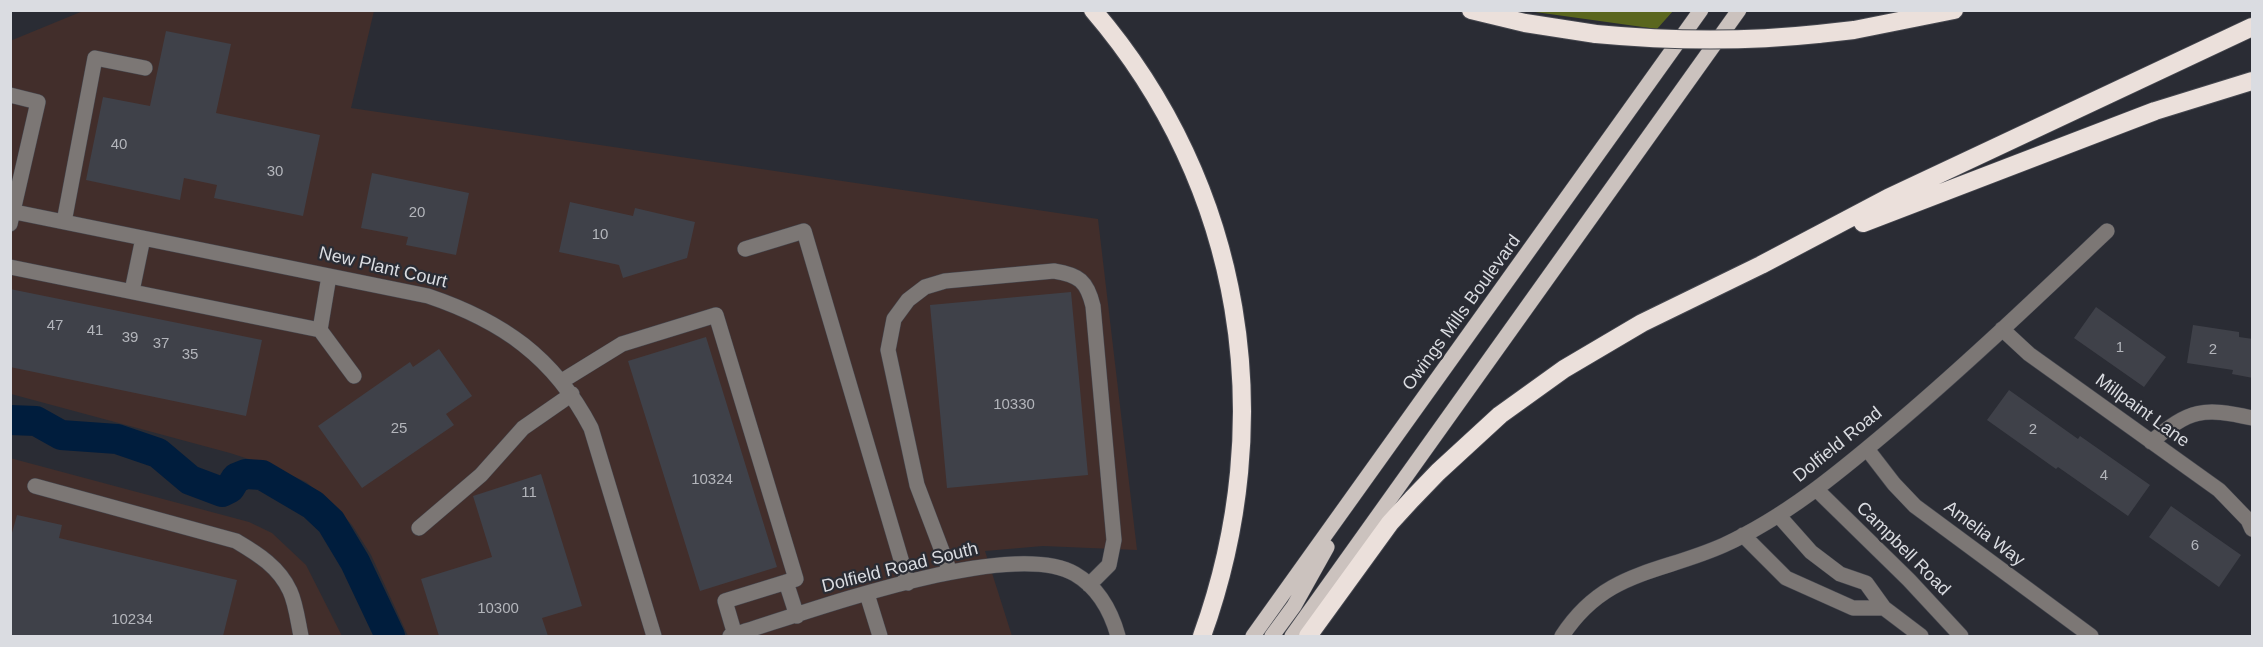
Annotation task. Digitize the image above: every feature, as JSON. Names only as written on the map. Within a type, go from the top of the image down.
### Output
[{"type":"highway","points":[[1093,10],[1137,69],[1176,135],[1206,204],[1232,297],[1242,372],[1240,475],[1228,553],[1202,636]]},
{"type":"highway","points":[[1471,10],[1596,34],[1698,40],[1778,38],[1854,30],[1954,10]]},
{"type":"highway","points":[[1308,636],[1390,524],[1438,472],[1500,415],[1529,392],[1603,344],[1888,198],[2253,27]]},
{"type":"highway","points":[[1761,265],[1893,211],[2155,111],[2253,81]]},
{"type":"main road","name":"Owings Mills Boulevard","points":[[1253,636],[1701,10]]},
{"type":"main road","points":[[1292,636],[1739,10]]},
{"type":"main road","points":[[1272,636],[1294,606],[1366,479]]},
{"type":"street","points":[[64,222],[95,58],[145,69]]},
{"type":"street","points":[[10,95],[38,102],[11,216]]},
{"type":"street","name":"New Plant Court","points":[[11,216],[64,222],[428,296],[461,307],[516,338],[562,381],[572,394],[593,436],[654,636]]},
{"type":"street","points":[[744,249],[804,231],[908,583]]},
{"type":"street","name":"Dolfield Road","points":[[1562,636],[1575,618],[1606,589],[1626,579],[1724,545],[1779,516],[1816,489],[1930,395],[2107,231]]},
{"type":"street","points":[[132,291],[143,238]]},
{"type":"street","points":[[10,267],[320,330],[354,376]]},
{"type":"street","points":[[950,572],[917,485],[888,350],[894,319],[908,300],[925,286],[945,281],[1054,271],[1071,274],[1084,282],[1093,306],[1114,540],[1109,565],[1089,585]]},
{"type":"street","points":[[320,330],[329,276]]},
{"type":"street","points":[[562,381],[622,344],[716,315],[796,579],[724,601],[733,636]]},
{"type":"street","name":"Millpaint Lane","points":[[2002,329],[2029,354],[2219,490],[2248,520],[2253,529]]},
{"type":"street","points":[[419,528],[481,476],[523,428],[572,394]]},
{"type":"street","points":[[2151,442],[2183,417],[2195,413],[2210,412],[2253,418]]},
{"type":"street","name":"Amelia Way","points":[[1867,449],[1894,484],[1915,506],[2091,636]]},
{"type":"street","points":[[36,486],[236,541],[262,555],[291,592],[301,636]]},
{"type":"street","name":"Campbell Road","points":[[1816,489],[1909,580],[1960,636]]},
{"type":"street","points":[[1779,516],[1811,552],[1840,574],[1866,583],[1884,608],[1921,636]]},
{"type":"street","points":[[1743,535],[1786,578],[1853,608],[1884,608]]},
{"type":"street","name":"Dolfield Road South","points":[[733,636],[772,630],[797,616],[950,572],[993,565],[1040,564],[1058,567],[1075,574],[1089,585],[1107,605],[1118,636]]},
{"type":"street","points":[[1827,596],[1840,574]]},
{"type":"street","points":[[786,582],[797,616]]},
{"type":"street","points":[[867,594],[880,636]]},
{"type":"shaded area","points":[[83,11],[374,11],[351,108],[1098,219],[1137,550],[1043,546],[985,551],[1012,636],[408,636],[371,555],[352,525],[306,482],[273,467],[230,453],[11,394],[10,41]]},
{"type":"shaded area","points":[[10,458],[249,522],[272,533],[306,565],[342,636],[11,636]]},
{"type":"green space","points":[[1528,11],[1673,11],[1657,29]]},
{"type":"building","points":[[166,31],[231,44],[216,113],[320,135],[303,216],[214,198],[217,185],[184,178],[180,200],[86,180],[103,97],[150,106]]},
{"type":"building","points":[[372,173],[469,193],[456,255],[406,245],[408,237],[361,228]]},
{"type":"building","points":[[570,202],[633,216],[635,208],[695,222],[687,258],[623,278],[619,265],[559,252]]},
{"type":"building","points":[[10,289],[262,340],[246,416],[10,367]]},
{"type":"building","points":[[1071,292],[1088,475],[947,488],[930,305]]},
{"type":"building","points":[[2096,307],[2166,357],[2144,387],[2074,338]]},
{"type":"building","points":[[2193,325],[2239,332],[2239,337],[2253,339],[2253,378],[2232,374],[2233,370],[2187,363]]},
{"type":"building","points":[[706,337],[777,567],[700,591],[628,361]]},
{"type":"building","points":[[439,349],[472,396],[446,414],[454,425],[362,488],[318,426],[410,362],[413,367]]},
{"type":"building","points":[[2009,390],[2078,439],[2080,436],[2150,485],[2128,516],[1987,420]]},
{"type":"building","points":[[541,474],[582,606],[542,618],[548,636],[439,636],[421,579],[492,557],[473,496]]},
{"type":"building","points":[[2171,506],[2241,555],[2219,587],[2149,537]]},
{"type":"building","points":[[17,515],[62,525],[59,538],[237,580],[223,636],[10,636],[10,540]]},
{"type":"waterway","points":[[10,420],[36,421],[61,435],[117,439],[158,453],[190,480],[222,492],[230,488],[236,478],[246,474],[262,475],[313,505],[331,522],[355,562],[390,636]]}]
